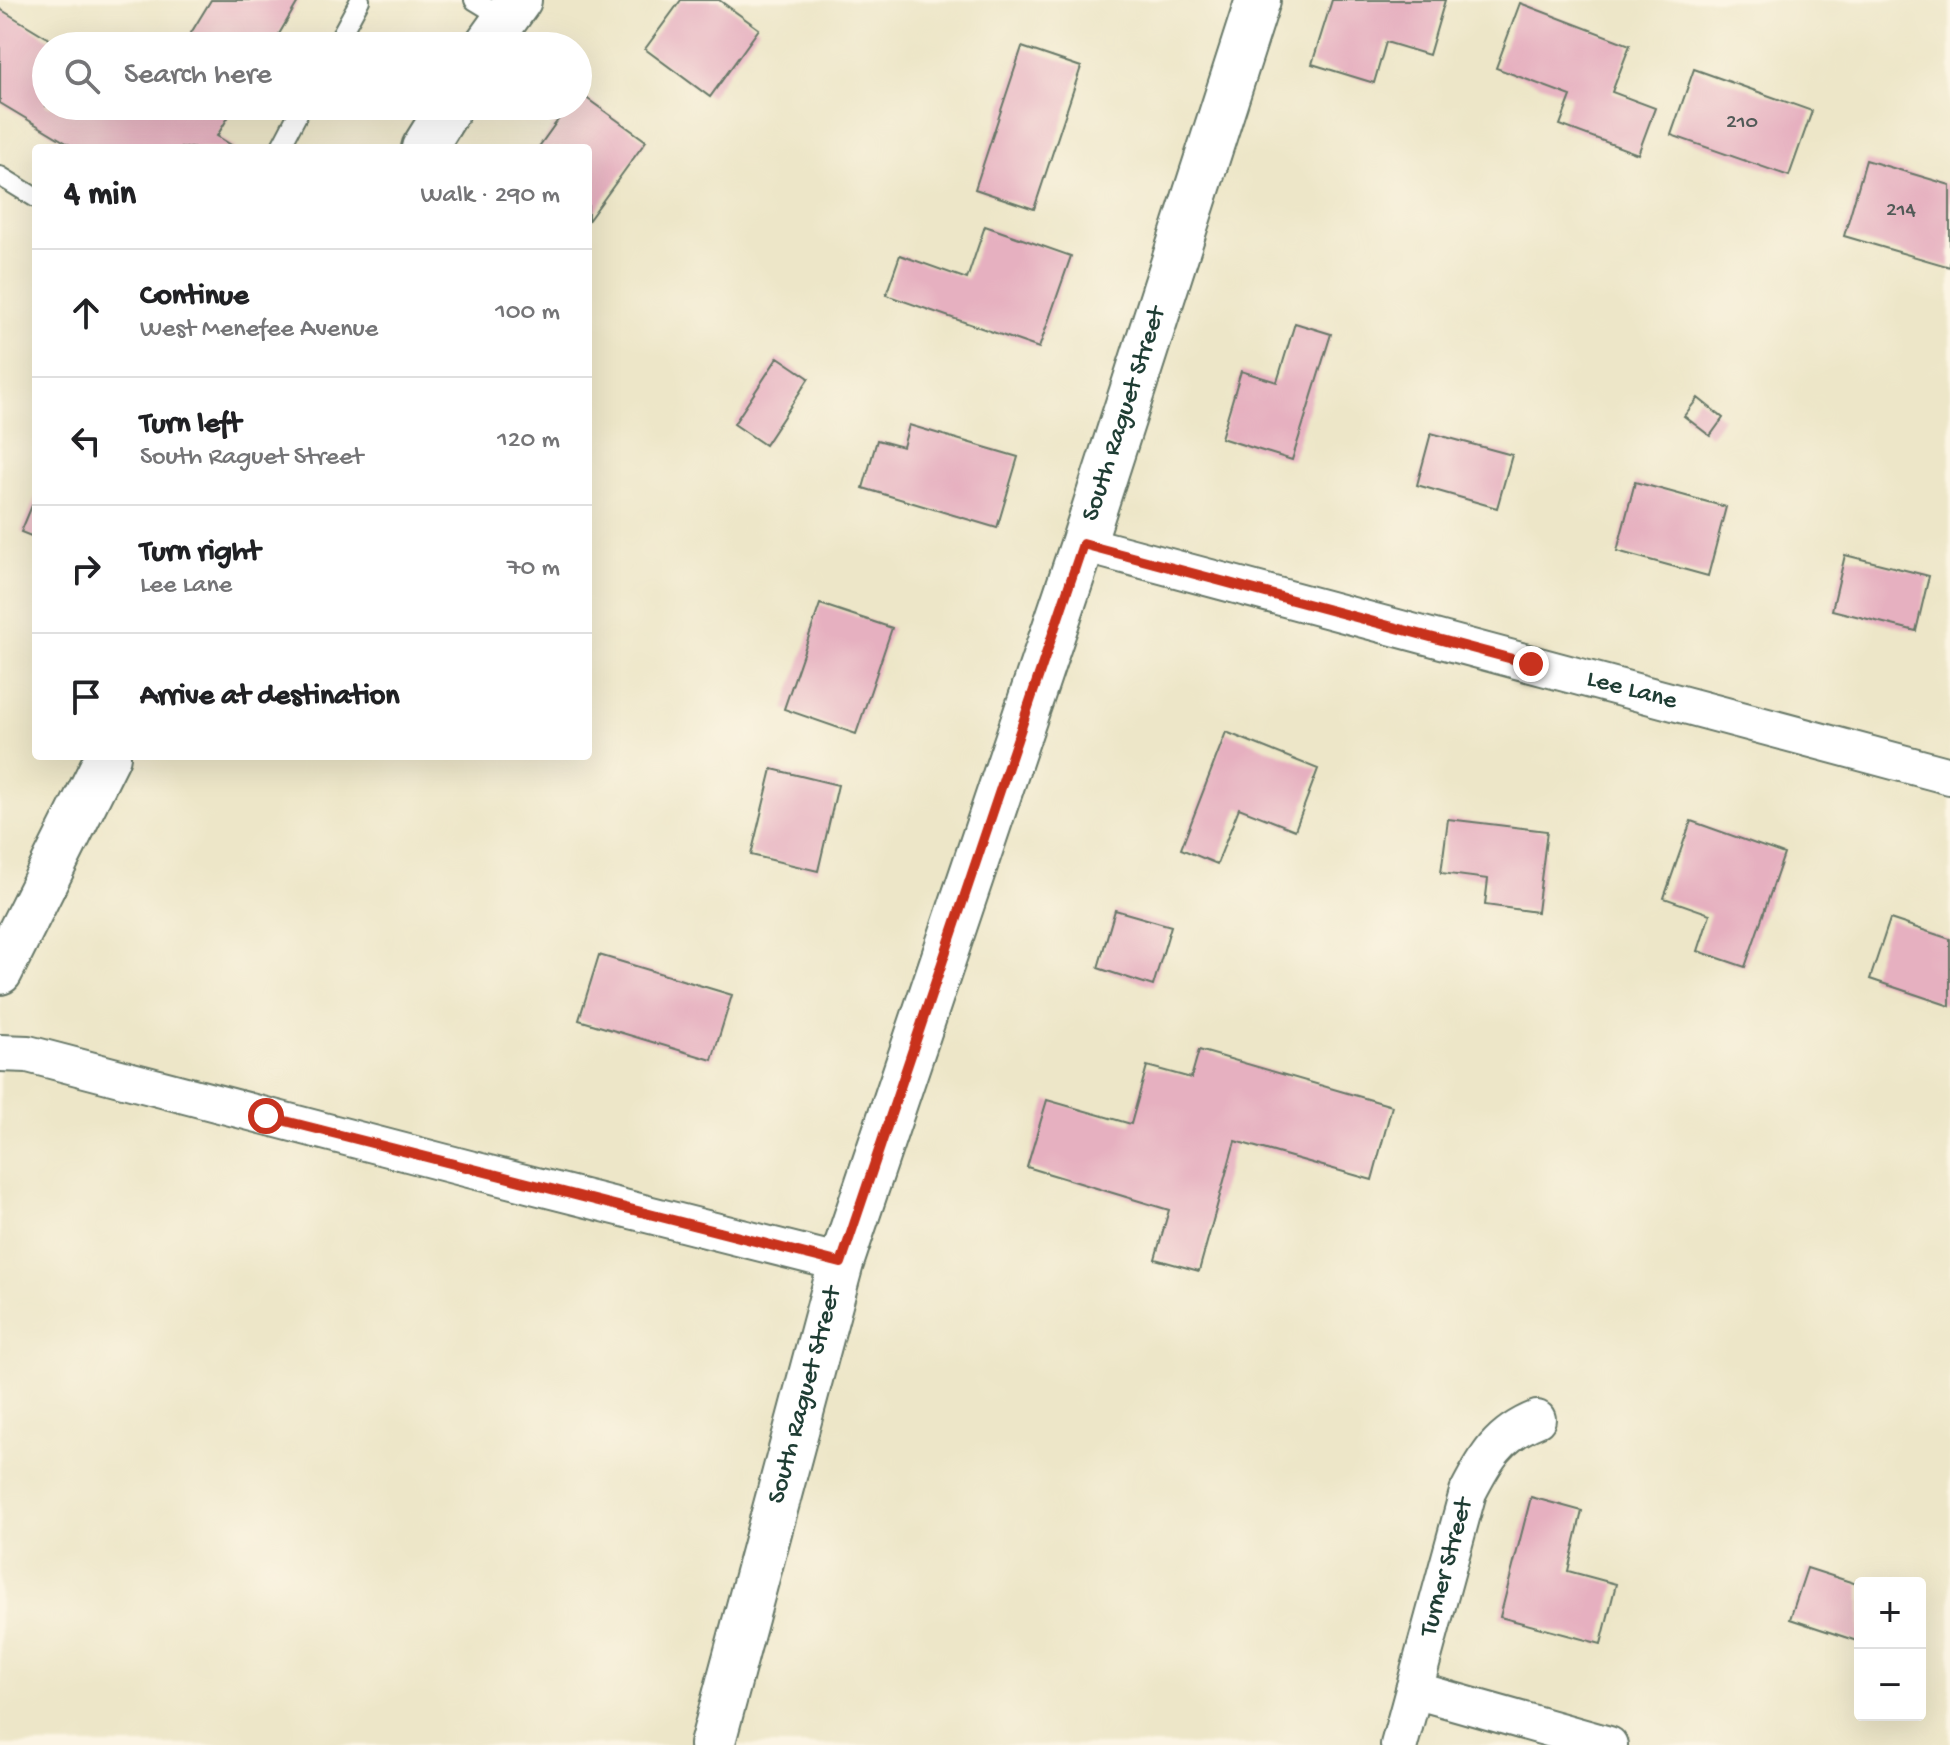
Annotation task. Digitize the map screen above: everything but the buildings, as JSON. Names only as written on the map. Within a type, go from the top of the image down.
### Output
[{"type":"street","name":"South Raguet Street","points":[[712,1745],[841,1263],[1083,544],[1258,0]]},
{"type":"street","points":[[426,144],[441,120]]},
{"type":"street","name":"Lee Lane","points":[[1083,544],[1950,776]]},
{"type":"street","points":[[0,972],[106,760]]},
{"type":"street","points":[[0,1053],[28,1054],[841,1263]]},
{"type":"street","name":"Turner Street","points":[[1399,1745],[1468,1492],[1486,1455],[1517,1427],[1537,1419]]},
{"type":"street","points":[[1414,1690],[1609,1745]]},
{"type":"lane","points":[[343,32],[360,0]]},
{"type":"lane","points":[[282,144],[295,120]]},
{"type":"lane","points":[[0,176],[32,196]]},
{"type":"route","points":[[266,1116],[841,1263],[1083,544],[1531,664]]}]
